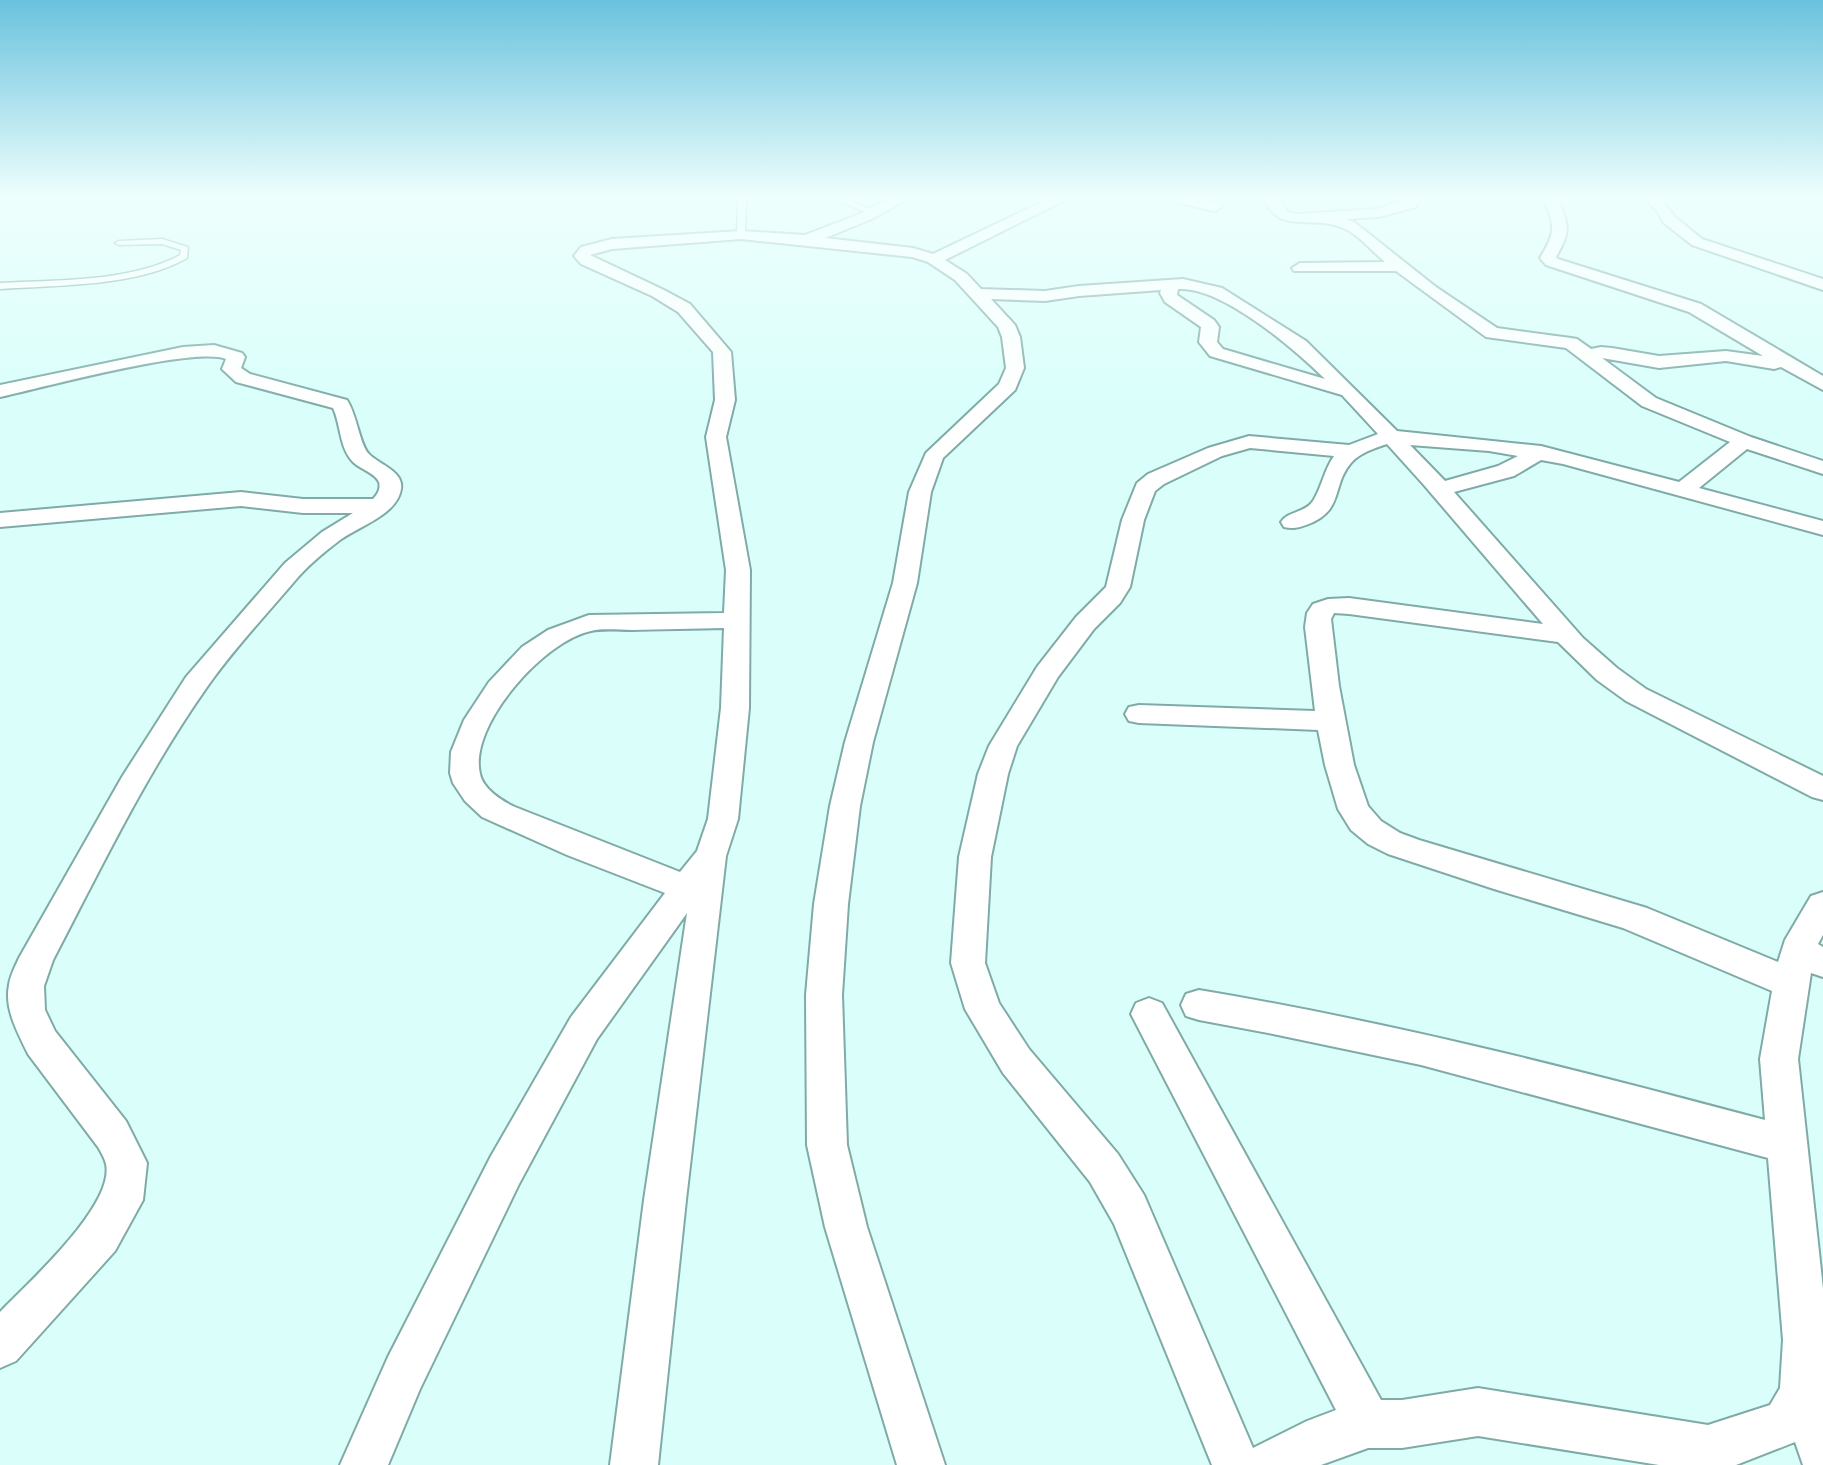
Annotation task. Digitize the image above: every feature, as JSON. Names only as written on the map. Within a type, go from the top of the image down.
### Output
[{"type":"street","points":[[601,267],[658,293],[684,308],[722,352],[724,400],[716,437],[731,513],[738,570],[733,730],[723,819],[711,855],[665,1200],[634,1465]]},
{"type":"street","points":[[921,1465],[846,1227],[827,1145],[824,995],[831,904],[845,806],[859,742],[905,583],[920,492],[933,457],[1008,386],[1015,368],[1011,337],[1006,325],[961,276],[947,267]]},
{"type":"street","points":[[1300,268],[1332,267]]},
{"type":"street","points":[[1402,267],[1480,327],[1492,333],[1569,342],[1649,402],[1743,441],[1823,468]]},
{"type":"street","points":[[1564,267],[1695,308],[1788,366],[1823,384]]},
{"type":"street","points":[[1774,267],[1823,285]]},
{"type":"street","points":[[978,294],[1034,297],[1171,285],[1202,287],[1242,306],[1300,345],[1348,391],[1440,489],[1566,635],[1607,674],[1635,695],[1823,789]]},
{"type":"street","points":[[1171,285],[1168,293],[1171,298],[1210,327],[1206,341],[1214,351],[1227,357],[1348,391]]},
{"type":"street","points":[[0,392],[183,352],[224,351],[236,357],[231,369],[243,378],[340,404],[347,413],[350,432],[359,456],[383,474],[390,483],[390,490],[378,506],[340,529],[295,564],[198,682],[125,798],[36,958],[26,986],[27,1010],[41,1042],[112,1134],[126,1163],[122,1200],[100,1236],[0,1345]]},
{"type":"street","points":[[1590,356],[1601,352],[1659,362],[1726,356],[1788,366]]},
{"type":"street","points":[[1292,522],[1317,513],[1340,463],[1376,440],[1391,437],[1540,452],[1823,528]]},
{"type":"street","points":[[1684,489],[1743,441]]},
{"type":"street","points":[[1236,1465],[1129,1210],[1104,1168],[1016,1061],[983,1009],[968,963],[975,857],[993,774],[1003,746],[1047,673],[1085,623],[1118,587],[1133,520],[1145,488],[1156,479],[1215,452],[1249,442],[1354,452]]},
{"type":"street","points":[[1440,489],[1506,471],[1540,452]]},
{"type":"street","points":[[0,520],[241,499],[303,506],[378,506]]},
{"type":"street","points":[[1566,635],[1330,604],[1323,608],[1317,616],[1323,675],[1352,805],[1360,821],[1370,831],[1403,846],[1520,885],[1803,965]]},
{"type":"street","points":[[687,888],[602,857],[494,809],[467,783],[465,771],[467,743],[474,723],[503,682],[536,648],[569,628],[589,623],[737,620]]},
{"type":"street","points":[[1139,714],[1332,721]]},
{"type":"street","points":[[364,1465],[404,1372],[505,1170],[578,1038],[711,855]]},
{"type":"street","points":[[1823,905],[1803,965],[1779,1059],[1806,1340],[1803,1393],[1823,1454]]},
{"type":"street","points":[[1199,1005],[1275,1017],[1490,1064],[1786,1144]]},
{"type":"street","points":[[1149,1014],[1368,1424]]},
{"type":"street","points":[[1270,1465],[1324,1438],[1368,1424],[1402,1424],[1478,1412],[1708,1449],[1754,1436],[1787,1422],[1803,1393]]},
{"type":"lane","points":[[0,286],[118,277],[151,267]]}]
